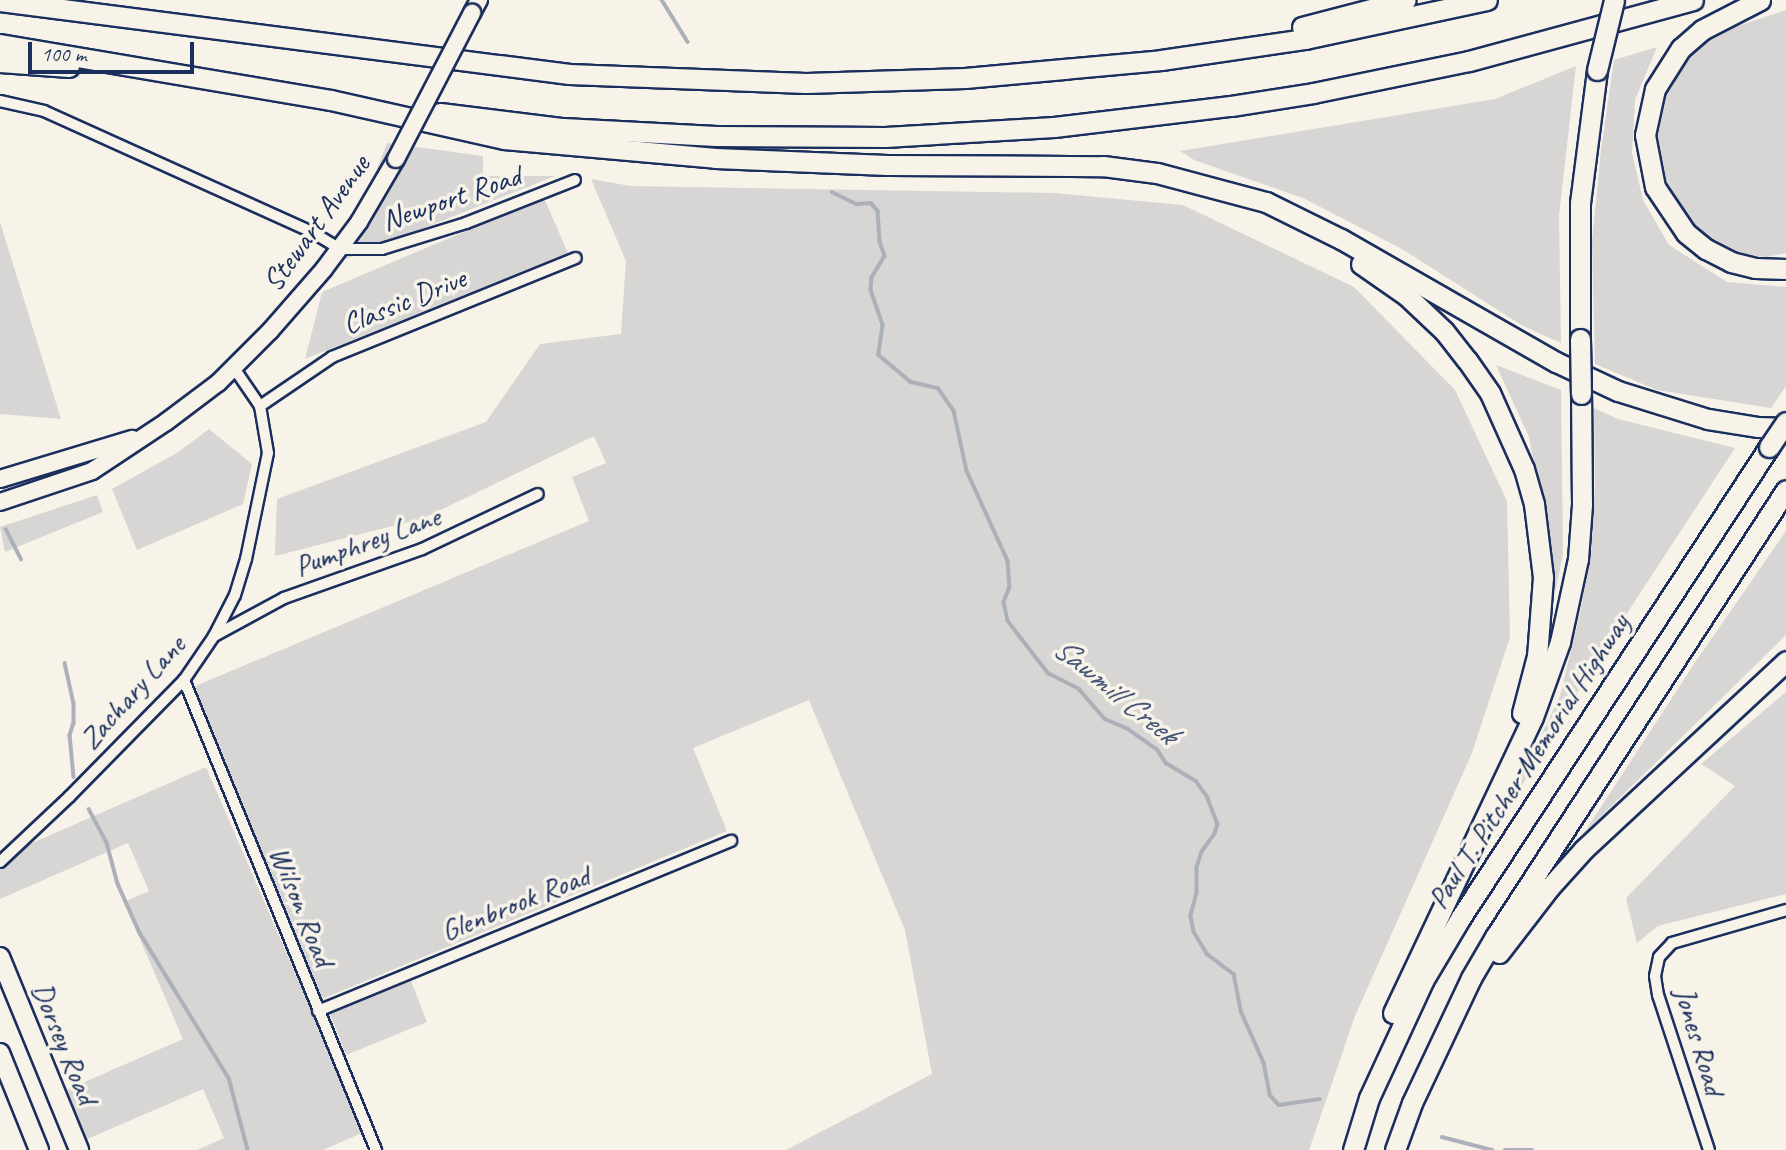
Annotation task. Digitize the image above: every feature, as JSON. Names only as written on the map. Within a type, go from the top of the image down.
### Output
[{"type":"highway","points":[[85,0],[203,29]]},
{"type":"highway","points":[[1161,60],[1406,0]]},
{"type":"highway","points":[[0,1],[569,74],[692,80],[882,82],[1049,71],[1161,60],[1305,39],[1487,0]]},
{"type":"highway","points":[[1351,1150],[1361,1097],[1384,1030],[1533,718],[1560,642],[1570,602],[1582,504],[1580,203],[1597,71],[1614,0]]},
{"type":"highway","points":[[0,44],[331,100],[563,128],[716,136],[885,138],[1054,127],[1206,110],[1313,93],[1469,61],[1693,0]]},
{"type":"highway","points":[[1760,0],[1702,30],[1681,48],[1666,66],[1648,111],[1647,148],[1655,187],[1686,233],[1706,249],[1731,262],[1755,268],[1786,269]]},
{"type":"highway","points":[[0,62],[193,77]]},
{"type":"highway","points":[[331,100],[505,139],[715,158],[808,163],[1103,166],[1157,173],[1266,202],[1341,239],[1556,362],[1618,391],[1708,419],[1758,427],[1786,428]]},
{"type":"highway","points":[[1266,202],[1407,296],[1444,331],[1490,393],[1524,469],[1541,542],[1542,618],[1529,694],[1488,813]]},
{"type":"highway","name":"Paul T. Pitcher Memorial Highway","points":[[1351,1150],[1369,1098],[1396,1035],[1429,970],[1786,422]]},
{"type":"highway","points":[[1395,1150],[1412,1103],[1471,978],[1495,937],[1786,490]]},
{"type":"highway","points":[[1450,1026],[1506,944],[1549,888],[1584,849],[1786,661]]},
{"type":"main road","name":"Dorsey Road","points":[[0,957],[79,1150]]},
{"type":"main road","points":[[0,1053],[39,1150]]},
{"type":"street","name":"Stewart Avenue","points":[[0,502],[92,471],[198,399],[234,368],[300,298],[340,249],[396,159],[475,7]]},
{"type":"street","points":[[0,101],[44,111],[312,232],[340,249]]},
{"type":"street","name":"Newport Road","points":[[340,249],[382,249],[466,223],[575,180]]},
{"type":"street","name":"Classic Drive","points":[[260,406],[332,356],[576,258]]},
{"type":"street","name":"Zachary Lane","points":[[0,862],[184,681],[214,636],[235,595],[267,469],[268,436],[260,406],[234,368]]},
{"type":"street","name":"Stewart Avenue","points":[[0,479],[145,436]]},
{"type":"street","name":"Pumphrey Lane","points":[[214,636],[284,598],[422,549],[538,494]]},
{"type":"street","name":"Wilson Road","points":[[184,681],[376,1150]]},
{"type":"street","name":"Glenbrook Road","points":[[318,1010],[731,841]]},
{"type":"street","name":"Jones Road","points":[[1709,1150],[1658,995],[1655,976],[1659,957],[1672,943],[1786,910]]},
{"type":"shaded area","points":[[1786,10],[1786,253],[1767,257],[1744,255],[1701,233],[1682,215],[1659,168],[1655,120],[1670,79],[1685,56],[1729,29]]},
{"type":"shaded area","points":[[1657,47],[1635,100],[1632,153],[1643,200],[1669,245],[1727,282],[1786,287],[1786,386],[1771,408],[1657,390],[1595,364],[1592,241],[1614,60]]},
{"type":"shaded area","points":[[1576,66],[1559,215],[1561,343],[1523,326],[1402,249],[1303,198],[1194,160],[1180,151],[1495,99]]},
{"type":"shaded area","points":[[387,143],[483,156],[483,176],[555,176],[341,261]]},
{"type":"shaded area","points":[[591,179],[631,186],[1054,193],[1183,205],[1354,287],[1455,390],[1507,501],[1510,637],[1472,753],[1355,1016],[1309,1150],[786,1150],[932,1074],[905,930],[809,700],[693,748],[727,831],[322,999],[193,687],[589,521],[572,477],[606,463],[594,436],[424,518],[275,556],[277,499],[486,422],[540,344],[621,334],[626,261]]},
{"type":"shaded area","points":[[544,198],[568,253],[305,359],[322,292]]},
{"type":"shaded area","points":[[0,222],[61,419],[0,414]]},
{"type":"shaded area","points":[[1496,365],[1561,390],[1563,554],[1552,607],[1551,552],[1529,437]]},
{"type":"shaded area","points":[[1594,408],[1618,419],[1735,448],[1603,650],[1497,827],[1560,696],[1581,609],[1591,555],[1595,486]]},
{"type":"shaded area","points":[[209,429],[252,464],[243,504],[137,550],[112,489],[177,453]]},
{"type":"shaded area","points":[[97,495],[103,512],[5,552],[0,527]]},
{"type":"shaded area","points":[[1786,531],[1786,635],[1584,833],[1694,664]]},
{"type":"shaded area","points":[[1786,692],[1786,894],[1658,926],[1637,943],[1626,898],[1735,786],[1701,764]]},
{"type":"shaded area","points":[[206,767],[364,1132],[323,1150],[197,1150],[224,1138],[203,1089],[85,1140],[64,1091],[183,1039],[124,902],[149,891],[128,843],[0,899],[0,857]]},
{"type":"shaded area","points":[[411,981],[427,1022],[346,1055],[330,1014]]},
{"type":"waterway","name":"Sawmill Creek","points":[[662,0],[688,42]]},
{"type":"waterway","name":"Sawmill Creek","points":[[832,192],[857,204],[871,203],[878,211],[880,242],[885,256],[872,278],[871,290],[883,325],[879,355],[911,382],[938,388],[954,411],[967,471],[1008,561],[1010,587],[1004,602],[1008,621],[1048,673],[1079,689],[1105,719],[1128,729],[1157,749],[1166,763],[1196,781],[1207,796],[1218,824],[1197,867],[1197,893],[1191,916],[1194,932],[1207,954],[1234,974],[1241,1011],[1264,1063],[1270,1095],[1279,1105],[1320,1099]]},
{"type":"waterway","points":[[6,529],[21,559]]},
{"type":"waterway","points":[[65,663],[74,704],[74,723],[70,735],[74,777]]},
{"type":"waterway","points":[[89,809],[107,843],[118,884],[140,933],[229,1078],[248,1150]]},
{"type":"waterway","name":"Sawmill Creek","points":[[1442,1137],[1492,1150]]},
{"type":"waterway","name":"Sawmill Creek","points":[[1505,1150],[1532,1150]]}]
